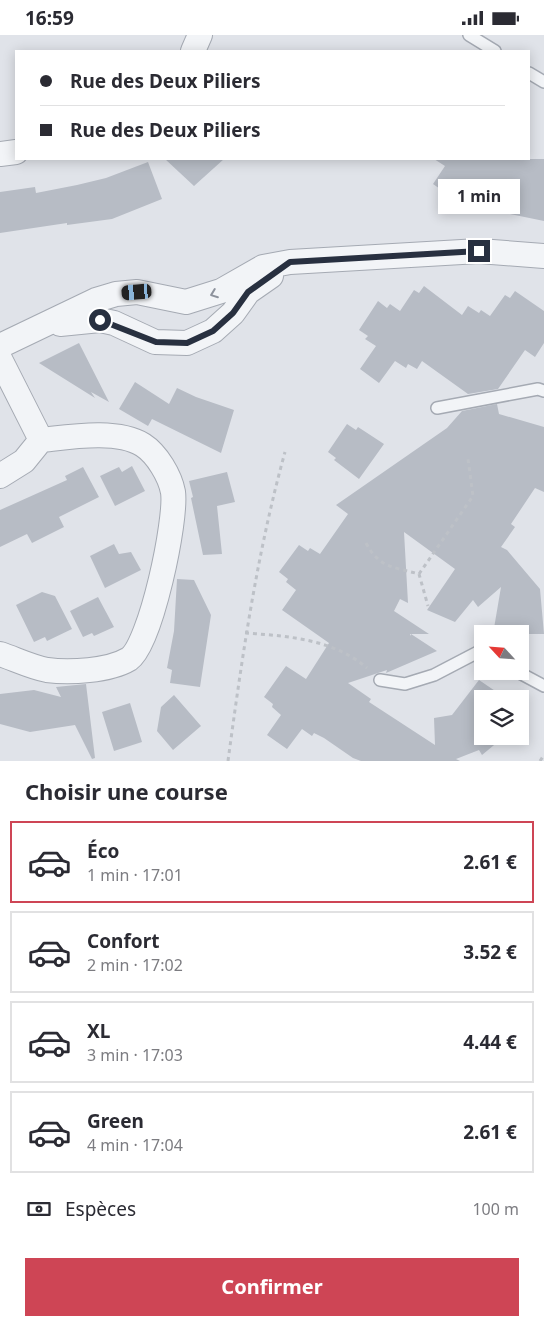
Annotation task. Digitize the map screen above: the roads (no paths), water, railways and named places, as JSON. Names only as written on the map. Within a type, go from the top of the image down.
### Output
[{"type":"street","points":[[193,50],[200,35]]},
{"type":"street","points":[[0,154],[15,152]]},
{"type":"street","points":[[0,346],[96,300],[116,294],[137,292],[186,302],[221,291],[263,267],[290,262],[479,251],[544,256]]},
{"type":"street","points":[[44,326],[100,320],[156,342],[187,343],[213,331],[233,313],[248,292],[290,262]]},
{"type":"street","points":[[0,359],[42,440]]},
{"type":"street","points":[[0,476],[24,461],[42,440],[92,436],[123,438],[143,445],[167,475],[173,493],[168,546],[151,618],[142,641],[130,658],[109,667],[47,669],[0,653]]},
{"type":"lane","points":[[469,35],[493,50]]},
{"type":"lane","points":[[530,74],[544,82]]},
{"type":"lane","points":[[437,408],[538,389],[544,391]]},
{"type":"lane","points":[[380,680],[405,684],[434,675],[474,654]]},
{"type":"lane","points":[[529,678],[544,687]]}]
